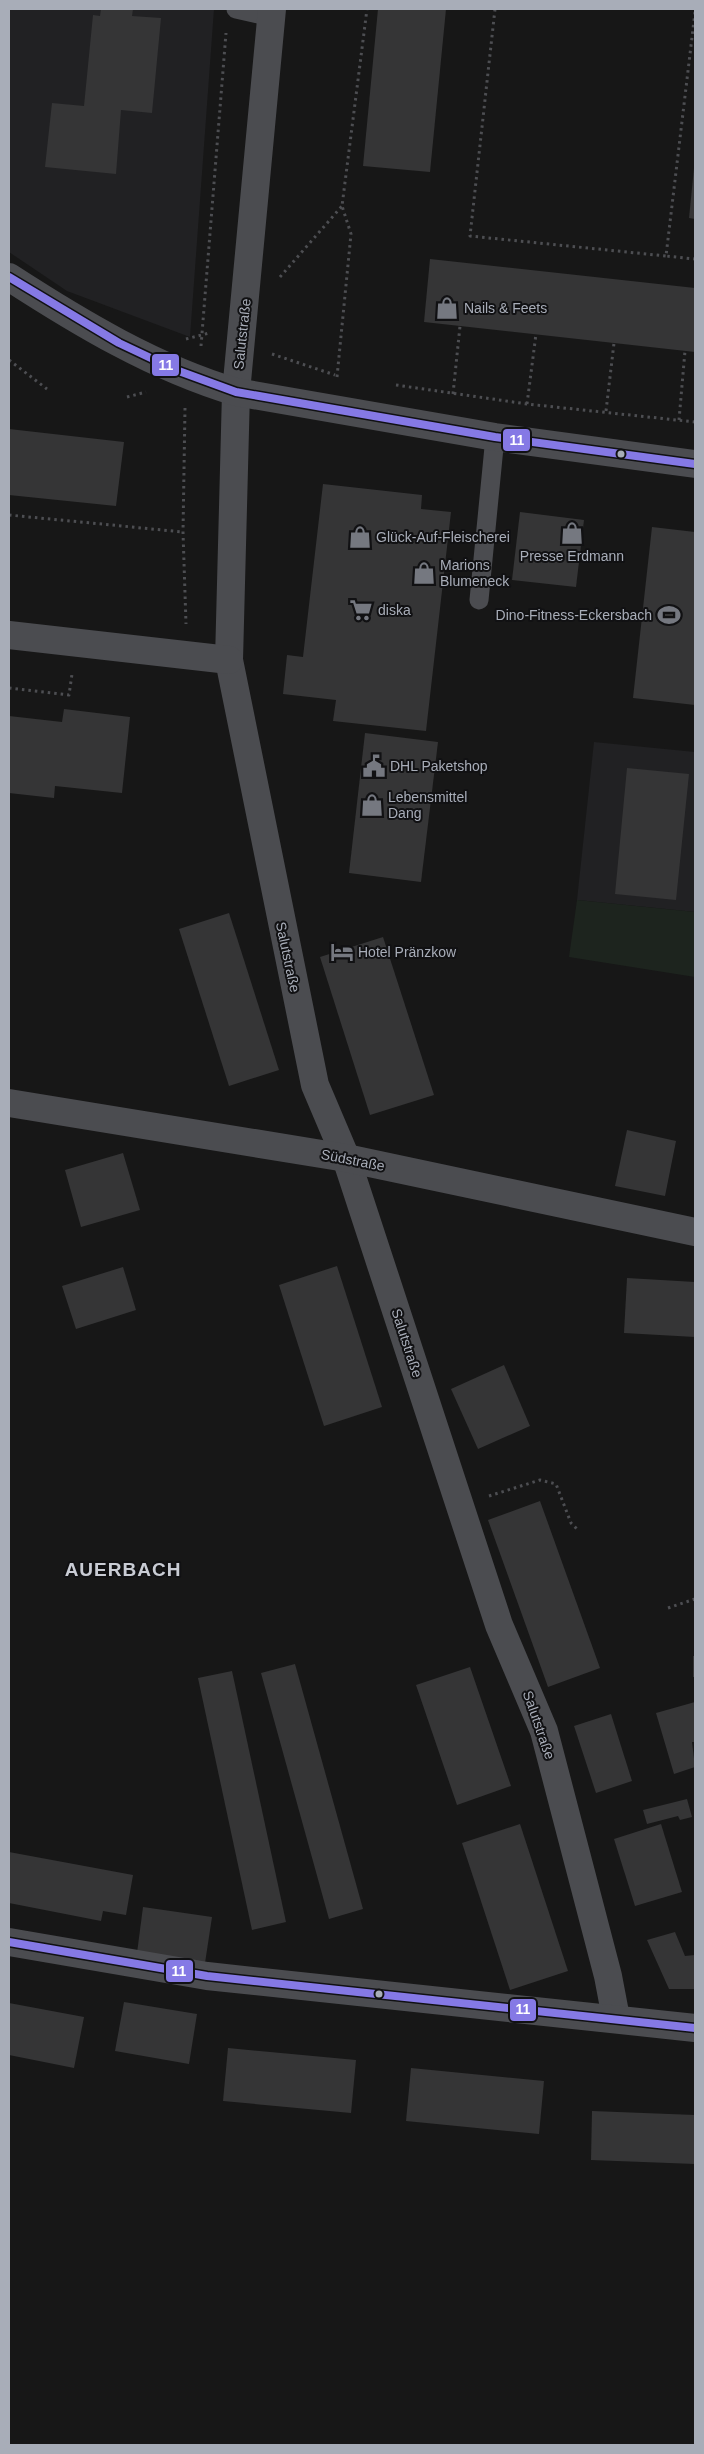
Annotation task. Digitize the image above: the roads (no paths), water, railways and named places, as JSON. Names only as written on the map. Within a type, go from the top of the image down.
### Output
[{"type":"street","name":"Salutstraße","points":[[271,13],[246,305],[236,392],[229,660],[315,1085],[346,1158],[499,1624],[544,1731],[608,1976],[616,2018]]},
{"type":"street","points":[[9,277],[192,391],[236,392],[495,437],[695,464]]},
{"type":"street","points":[[9,634],[229,660]]},
{"type":"street","name":"Südstraße","points":[[9,1103],[346,1158],[695,1232]]},
{"type":"street","points":[[9,1942],[207,1976],[616,2018],[695,2028]]},
{"type":"lane","points":[[236,9],[271,13]]},
{"type":"lane","points":[[479,600],[495,437]]},
{"type":"place","name":"Nails & Feets","points":[[447,308]]},
{"type":"place","name":"Presse Erdmann","points":[[572,533]]},
{"type":"place","name":"Glück-Auf-Fleischerei","points":[[360,537]]},
{"type":"place","name":"Marions Blumeneck","points":[[424,573]]},
{"type":"place","name":"diska","points":[[361,610]]},
{"type":"place","name":"Dino-Fitness-Eckersbach","points":[[669,615]]},
{"type":"place","name":"DHL Paketshop","points":[[374,766]]},
{"type":"place","name":"Lebensmittel Dang","points":[[372,805]]},
{"type":"place","name":"Hotel Pränzkow","points":[[342,952]]},
{"type":"district","name":"AUERBACH","points":[[123,1569]]}]
